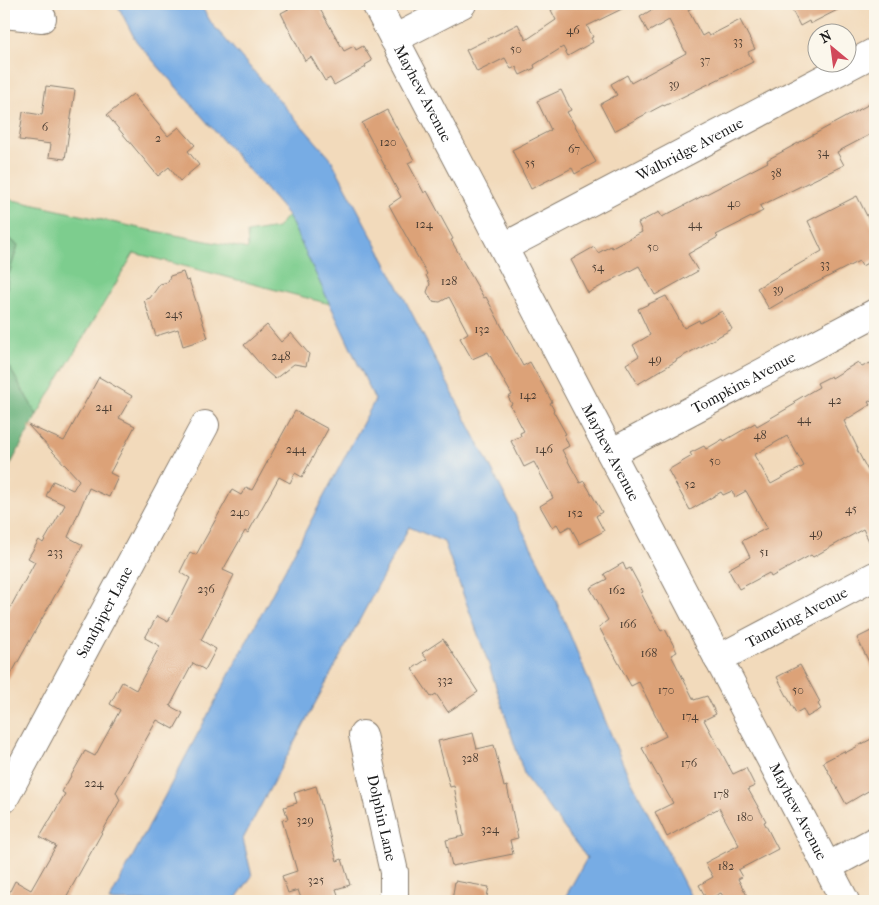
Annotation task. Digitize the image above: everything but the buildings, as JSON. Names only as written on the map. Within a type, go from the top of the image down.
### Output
[{"type":"street","name":"Mayhew Avenue","points":[[376,4],[845,901]]},
{"type":"street","points":[[394,39],[462,4]]},
{"type":"street","points":[[4,14],[42,18]]},
{"type":"street","name":"Walbridge Avenue","points":[[504,248],[875,52]]},
{"type":"street","name":"Tompkins Avenue","points":[[611,453],[875,313]]},
{"type":"street","name":"Sandpiper Lane","points":[[4,799],[205,425]]},
{"type":"street","name":"Tameling Avenue","points":[[718,659],[875,576]]},
{"type":"street","name":"Dolphin Lane","points":[[363,735],[394,872],[394,901]]},
{"type":"street","points":[[827,867],[875,841]]},
{"type":"green space","points":[[4,198],[139,228],[248,249],[247,233],[277,228],[288,215],[330,304],[134,253],[37,415],[7,363],[4,319],[8,277],[18,245],[4,235]]},
{"type":"green space","points":[[4,235],[18,245],[8,277],[4,319]]},
{"type":"green space","points":[[4,319],[7,363],[37,415],[4,477]]},
{"type":"water","points":[[117,4],[200,4],[212,24],[331,159],[545,574],[624,766],[693,901],[563,901],[587,858],[525,777],[488,662],[444,542],[409,527],[243,839],[252,876],[234,901],[109,901],[375,400],[288,215],[136,41]]}]
